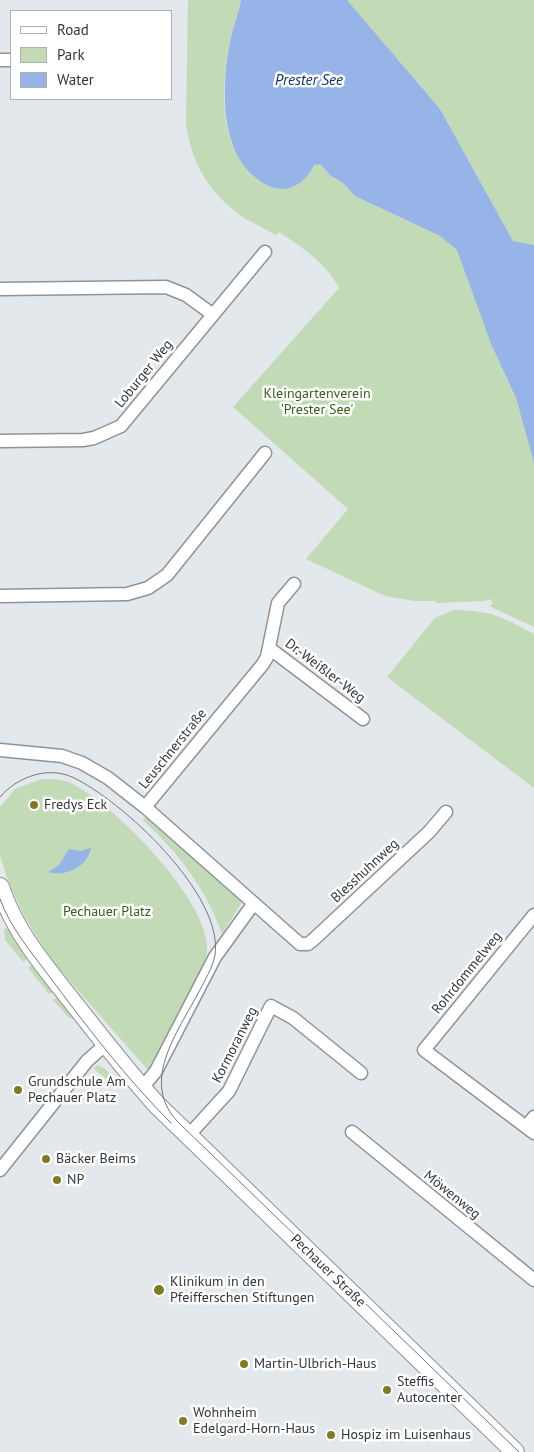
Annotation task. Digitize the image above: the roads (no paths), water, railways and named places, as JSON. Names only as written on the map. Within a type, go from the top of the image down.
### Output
[{"type":"main road","points":[[0,889],[10,914],[28,945],[142,1088]]},
{"type":"main road","name":"Pechauer Straße","points":[[142,1088],[188,1136],[515,1452]]},
{"type":"street","name":"Loburger Weg","points":[[0,441],[83,440],[94,438],[118,427],[266,252]]},
{"type":"street","points":[[0,289],[166,288],[180,291],[212,314]]},
{"type":"street","points":[[0,596],[127,594],[148,588],[167,575],[265,453]]},
{"type":"street","name":"Leuschnerstraße","points":[[294,584],[278,603],[269,648],[263,664],[145,807],[300,944]]},
{"type":"street","name":"Dr.-Weißler-Weg","points":[[269,648],[363,719]]},
{"type":"street","points":[[0,750],[36,752],[72,759],[108,778],[145,807]]},
{"type":"street","name":"Blesshuhnweg","points":[[300,944],[308,944],[313,940],[429,832],[446,812]]},
{"type":"street","points":[[142,1088],[156,1071],[215,957],[254,903]]},
{"type":"street","name":"Rohrdommelweg","points":[[531,1126],[424,1050],[534,915]]},
{"type":"street","name":"Kormoranweg","points":[[188,1136],[229,1091],[271,1006],[293,1018],[362,1073]]},
{"type":"street","points":[[0,1170],[87,1061],[106,1044]]},
{"type":"street","name":"Möwenweg","points":[[352,1132],[534,1280]]},
{"type":"water","name":"Prester See","points":[[241,0],[347,0],[440,109],[513,241],[534,245],[534,463],[516,398],[491,344],[457,250],[440,236],[355,196],[342,182],[331,176],[320,164],[314,165],[305,178],[297,185],[282,189],[268,186],[260,181],[249,172],[239,159],[227,125],[225,87],[229,49]]},
{"type":"water","points":[[91,848],[89,855],[75,869],[62,873],[48,872],[59,865],[69,849],[80,851]]},
{"type":"tram line","points":[[0,797],[15,784],[33,775],[53,773],[72,777],[117,806],[166,852],[187,878],[203,905],[213,931],[215,955],[208,975],[174,1037],[167,1054],[162,1072],[162,1090],[167,1107],[179,1123],[519,1452]]},
{"type":"tram line","points":[[0,899],[9,919],[22,939],[107,1052],[171,1123]]},
{"type":"place","name":"Fredys Eck","points":[[34,805]]},
{"type":"place","name":"Grundschule Am Pechauer Platz","points":[[18,1090]]},
{"type":"place","name":"Bäcker Beims","points":[[46,1159]]},
{"type":"place","name":"NP","points":[[57,1180]]},
{"type":"place","name":"Klinikum in den Pfeifferschen Stiftungen","points":[[159,1290]]},
{"type":"place","name":"Martin-Ulbrich-Haus","points":[[244,1364]]},
{"type":"place","name":"Steffis Autocenter","points":[[387,1390]]},
{"type":"place","name":"Wohnheim Edelgard-Horn-Haus","points":[[183,1421]]},
{"type":"place","name":"Hospiz im Luisenhaus","points":[[331,1435]]},
{"type":"park label","name":"Kleingartenverein 'Prester See'","points":[[317,402]]},
{"type":"park label","name":"Pechauer Platz","points":[[107,912]]}]
